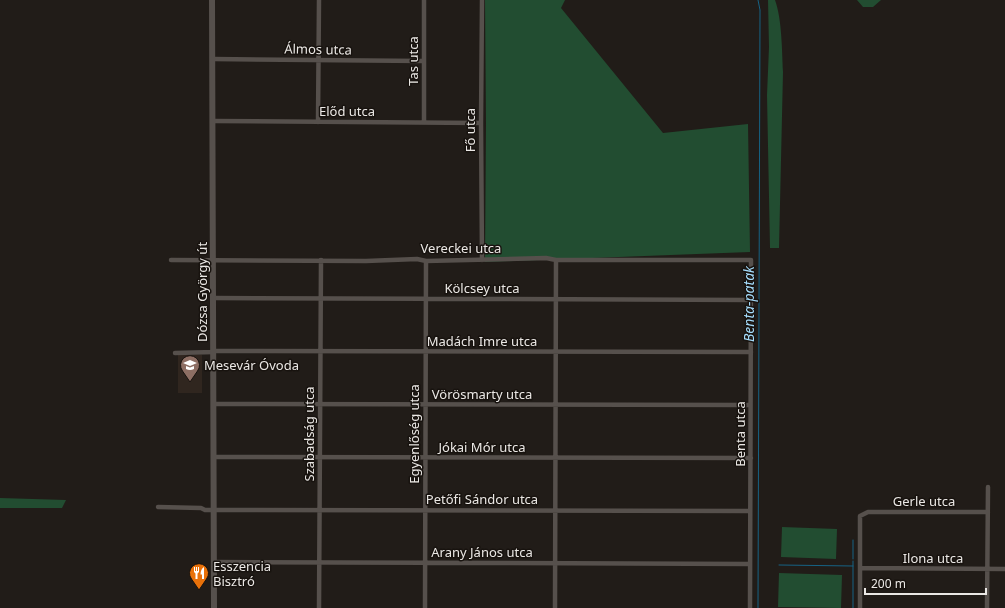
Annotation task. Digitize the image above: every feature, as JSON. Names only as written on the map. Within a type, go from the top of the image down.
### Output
[{"type":"street","name":"Dózsa György út","points":[[212,0],[214,608]]},
{"type":"street","points":[[318,122],[319,0]]},
{"type":"street","name":"Tas utca","points":[[424,0],[424,122]]},
{"type":"street","name":"Fő utca","points":[[482,0],[482,260]]},
{"type":"street","name":"Álmos utca","points":[[213,59],[423,61]]},
{"type":"street","name":"Előd utca","points":[[213,121],[481,123]]},
{"type":"street","name":"Vereckei utca","points":[[171,260],[213,259],[232,261],[366,261],[417,259],[426,261],[546,258],[556,260],[751,260]]},
{"type":"street","name":"Szabadság utca","points":[[319,608],[321,260]]},
{"type":"street","points":[[555,608],[556,260]]},
{"type":"street","name":"Benta utca","points":[[750,608],[751,260]]},
{"type":"street","name":"Egyenlőség utca","points":[[425,608],[426,261]]},
{"type":"street","name":"Kölcsey utca","points":[[214,298],[751,300]]},
{"type":"street","name":"Madách Imre utca","points":[[175,353],[751,352]]},
{"type":"street","name":"Vörösmarty utca","points":[[214,404],[750,405]]},
{"type":"street","name":"Jókai Mór utca","points":[[214,457],[751,458]]},
{"type":"street","points":[[987,608],[986,569],[988,487]]},
{"type":"street","name":"Petőfi Sándor utca","points":[[158,507],[200,508],[205,510],[750,511]]},
{"type":"street","name":"Gerle utca","points":[[860,568],[860,516],[868,512],[988,512]]},
{"type":"street","name":"Arany János utca","points":[[214,562],[750,564]]},
{"type":"street","points":[[860,568],[860,608]]},
{"type":"street","name":"Ilona utca","points":[[860,568],[1005,569]]},
{"type":"shaded area","name":"Mesevár Óvoda","points":[[178,355],[202,355],[202,393],[178,393]]},
{"type":"green space","points":[[485,0],[565,0],[561,8],[663,133],[748,124],[750,252],[485,262]]},
{"type":"green space","points":[[768,0],[775,0],[777,8],[780,26],[783,72],[779,248],[770,248],[767,95],[769,47]]},
{"type":"green space","points":[[857,0],[881,0],[873,7],[863,7]]},
{"type":"green space","points":[[0,498],[66,500],[62,508],[0,508]]},
{"type":"green space","points":[[782,527],[837,529],[836,559],[781,557]]},
{"type":"green space","points":[[779,573],[842,575],[841,608],[778,607]]},
{"type":"waterway","name":"Benta-patak","points":[[758,0],[760,10],[758,608]]},
{"type":"waterway","points":[[853,540],[853,559]]},
{"type":"waterway","points":[[853,561],[853,608]]},
{"type":"waterway","points":[[779,565],[853,566]]},
{"type":"place","name":"Mesevár Óvoda","points":[[190,382]]},
{"type":"place","name":"Esszencia Bisztró","points":[[199,590]]}]
